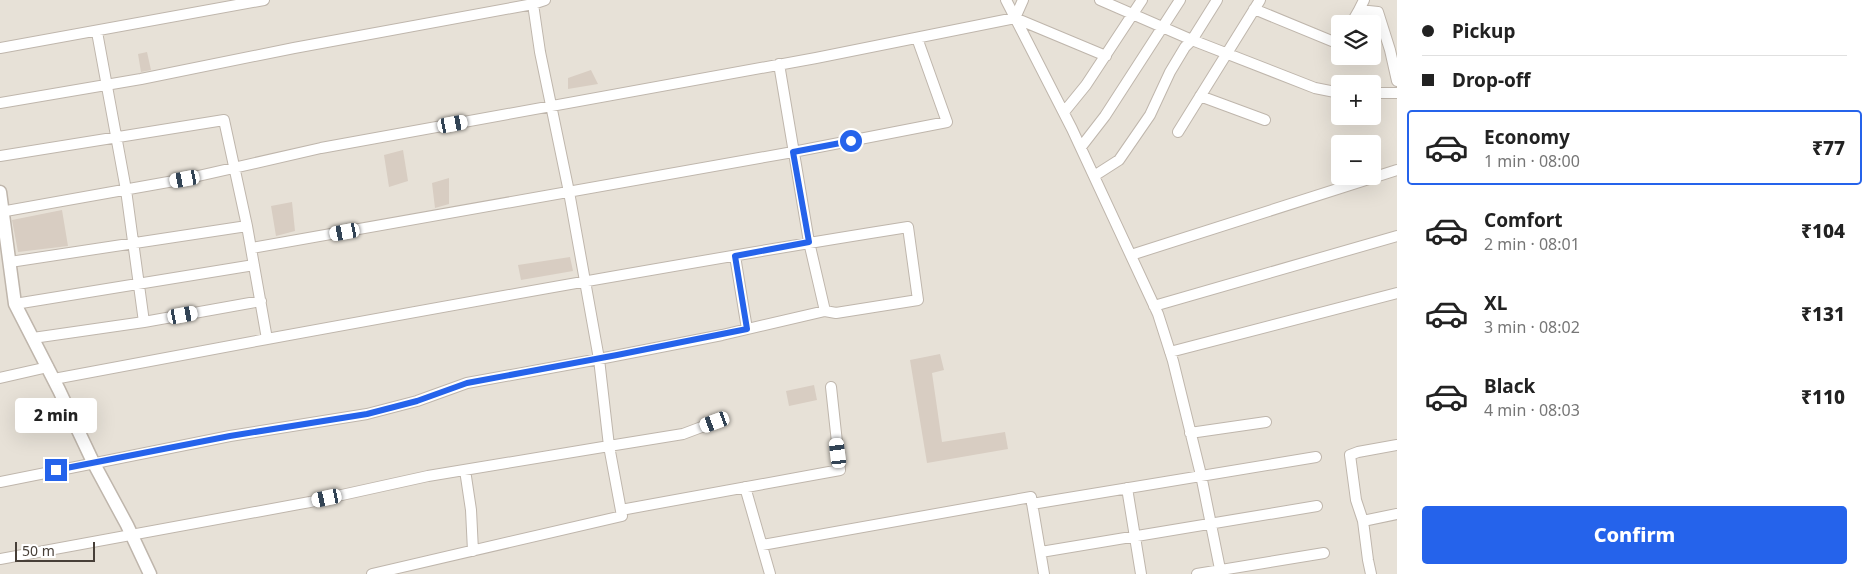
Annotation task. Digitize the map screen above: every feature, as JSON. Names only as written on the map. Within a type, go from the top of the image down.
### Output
[{"type":"street","points":[[0,48],[97,32],[264,0]]},
{"type":"street","points":[[0,103],[532,4],[545,0]]},
{"type":"street","points":[[1006,0],[1081,146],[1154,306],[1170,352],[1201,475],[1220,572]]},
{"type":"street","points":[[1015,18],[1023,0]]},
{"type":"street","points":[[1100,0],[1226,54],[1315,88],[1331,91]]},
{"type":"street","points":[[1064,112],[1086,85],[1142,0]]},
{"type":"street","points":[[1081,146],[1105,116],[1180,0]]},
{"type":"street","points":[[1094,176],[1119,160],[1150,115],[1170,72],[1217,0]]},
{"type":"street","points":[[372,574],[622,516],[609,446],[599,359],[586,280],[532,4]]},
{"type":"street","points":[[1178,132],[1257,5],[1331,40]]},
{"type":"street","points":[[1362,5],[1378,12],[1397,81]]},
{"type":"street","points":[[1,212],[126,190],[321,148],[779,64],[1015,18],[1106,56]]},
{"type":"street","points":[[97,32],[126,190],[144,322]]},
{"type":"street","points":[[252,248],[793,152],[947,122],[916,38]]},
{"type":"street","points":[[779,64],[809,242],[824,311]]},
{"type":"street","points":[[1381,93],[1397,93]]},
{"type":"street","points":[[1200,96],[1265,120]]},
{"type":"street","points":[[0,156],[224,120],[252,248],[267,339]]},
{"type":"street","points":[[1131,255],[1397,170]]},
{"type":"street","points":[[0,192],[7,266],[15,304],[150,574]]},
{"type":"street","points":[[7,266],[247,226]]},
{"type":"street","points":[[0,482],[230,436],[367,414],[417,401],[467,383],[599,359],[747,329],[824,311],[836,313],[918,300],[908,227],[586,280],[54,379]]},
{"type":"street","points":[[1154,306],[1397,236]]},
{"type":"street","points":[[735,256],[747,329]]},
{"type":"street","points":[[15,304],[254,265]]},
{"type":"street","points":[[1170,352],[1397,293]]},
{"type":"street","points":[[33,338],[144,322],[261,301]]},
{"type":"street","points":[[0,378],[48,367]]},
{"type":"street","points":[[621,510],[840,470],[831,387]]},
{"type":"street","points":[[0,559],[310,502],[428,476],[683,434],[715,422]]},
{"type":"street","points":[[1190,433],[1266,422]]},
{"type":"street","points":[[1372,574],[1368,560],[1363,521],[1356,500],[1350,455],[1397,444]]},
{"type":"street","points":[[1032,504],[1316,456]]},
{"type":"street","points":[[465,470],[471,510],[473,551]]},
{"type":"street","points":[[745,487],[770,574]]},
{"type":"street","points":[[1127,488],[1141,574]]},
{"type":"street","points":[[762,545],[1030,497],[1044,574]]},
{"type":"street","points":[[1041,552],[1317,506]]},
{"type":"street","points":[[1363,521],[1397,514]]},
{"type":"street","points":[[1197,574],[1220,572],[1324,553]]},
{"type":"shaded area","points":[[0,0],[1397,0],[1397,574],[0,574]]},
{"type":"building","points":[[147,52],[151,70],[141,72],[138,54]]},
{"type":"building","points":[[591,70],[598,84],[568,89],[568,78]]},
{"type":"building","points":[[403,150],[408,181],[389,187],[384,155]]},
{"type":"building","points":[[449,178],[449,204],[435,208],[432,183]]},
{"type":"building","points":[[292,202],[295,231],[276,236],[271,206]]},
{"type":"building","points":[[62,210],[68,246],[18,252],[12,220]]},
{"type":"building","points":[[570,257],[573,271],[521,280],[518,265]]},
{"type":"building","points":[[940,354],[944,370],[932,373],[942,442],[1005,432],[1008,449],[927,463],[910,360]]},
{"type":"building","points":[[814,385],[817,400],[789,406],[786,391]]},
{"type":"route","points":[[56,470],[230,436],[367,414],[417,401],[467,383],[747,329],[735,256],[809,242],[793,152],[851,141]]}]
